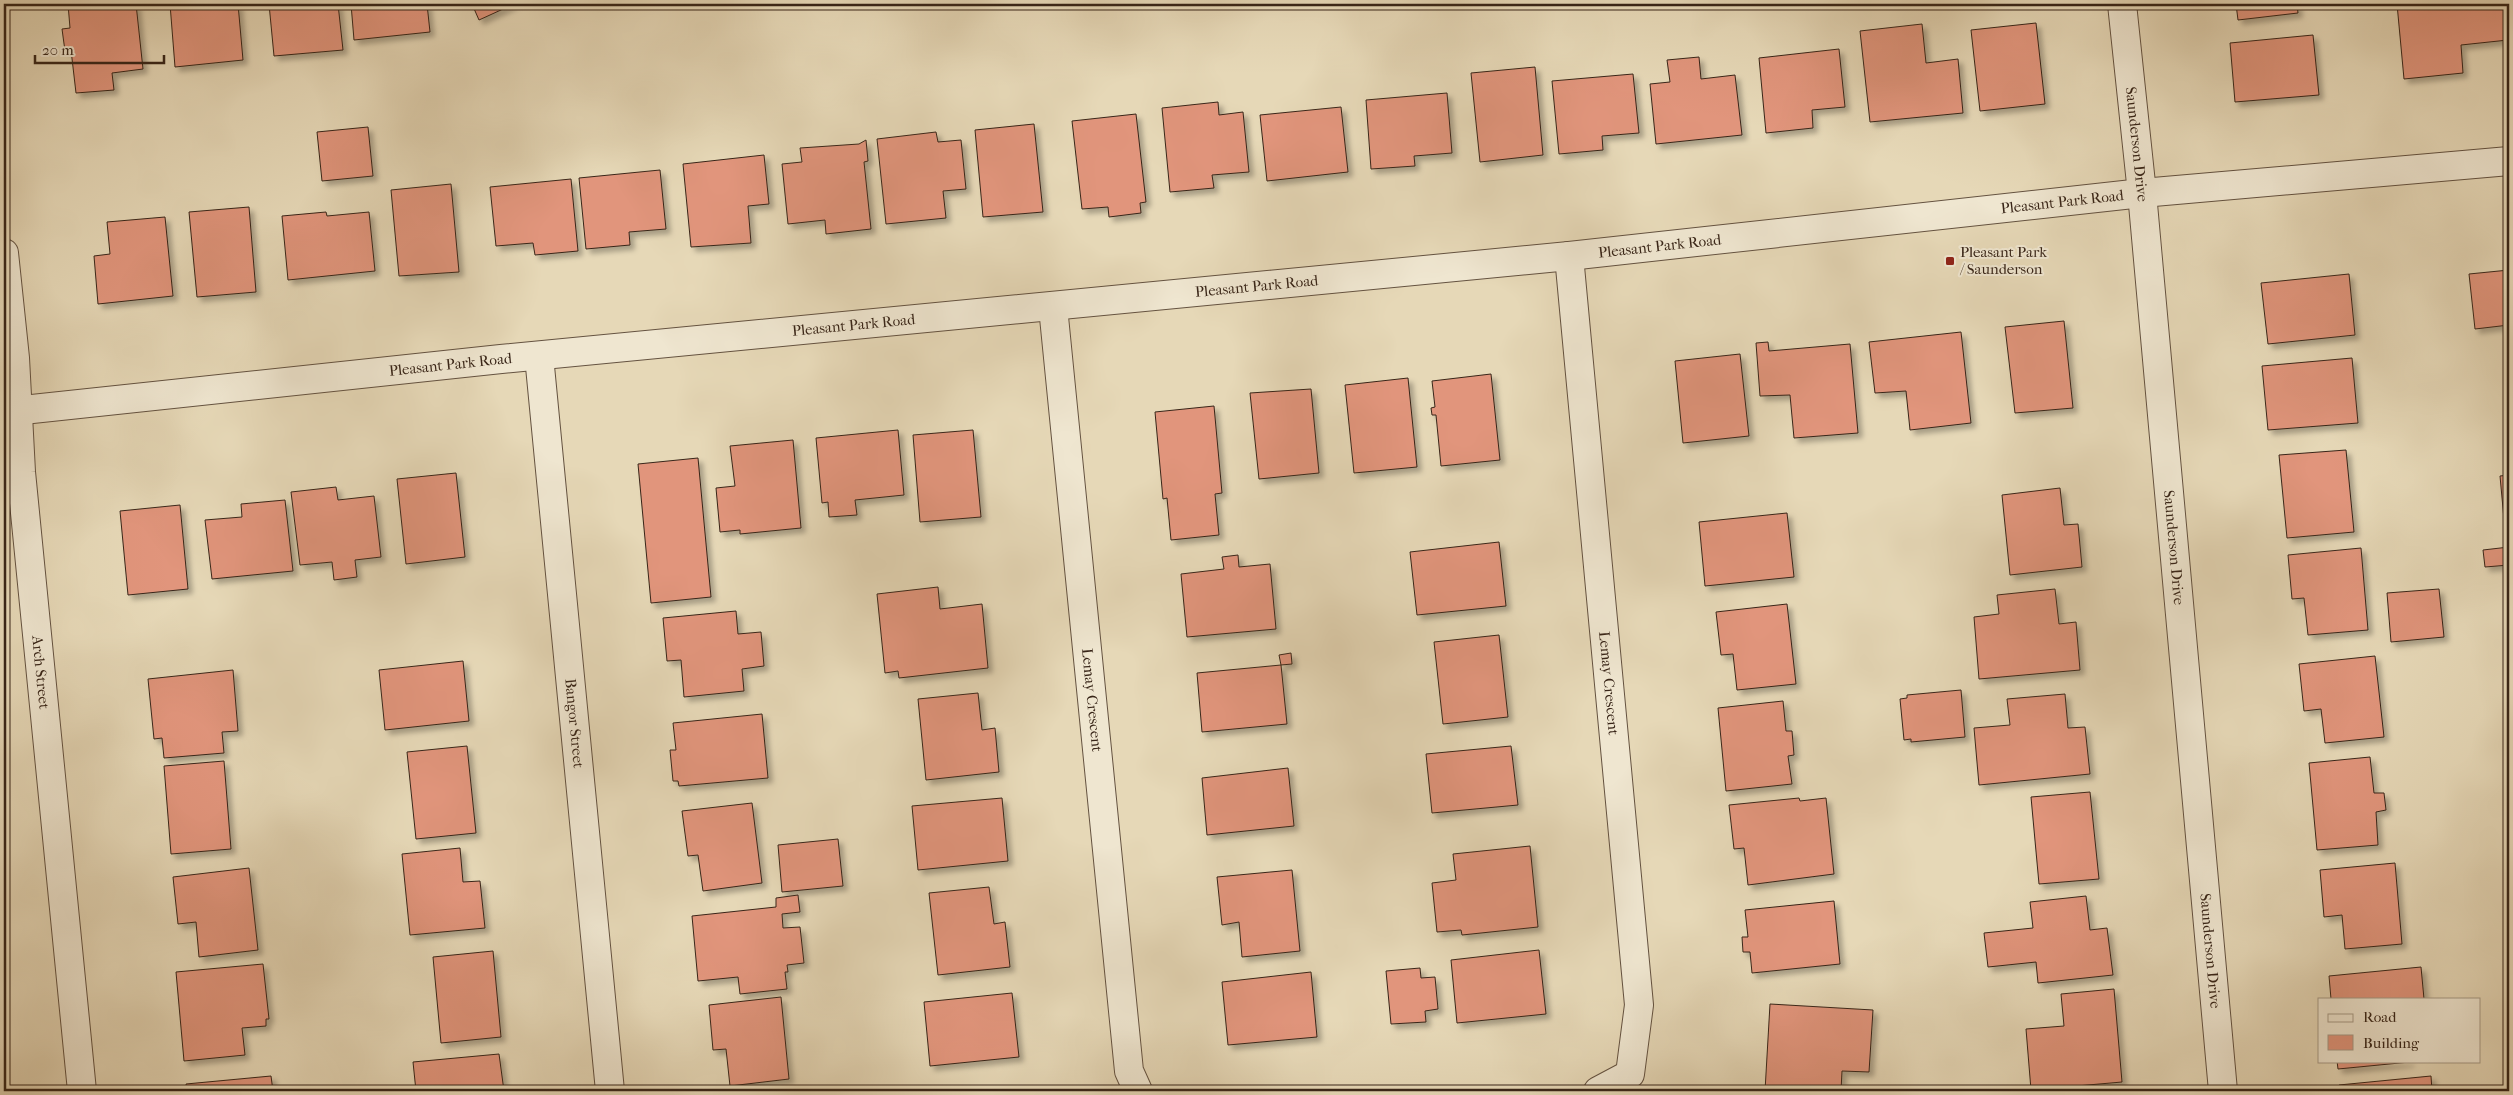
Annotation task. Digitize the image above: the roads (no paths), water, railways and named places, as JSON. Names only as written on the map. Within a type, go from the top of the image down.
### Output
[{"type":"street","name":"Saunderson Drive","points":[[2122,4],[2142,193],[2222,1091]]},
{"type":"street","name":"Pleasant Park Road","points":[[11,411],[86,401],[1569,256],[2142,193],[2509,161]]},
{"type":"street","name":"Arch Street","points":[[4,253],[11,411],[21,472],[82,1091]]},
{"type":"street","name":"Lemay Crescent","points":[[1569,256],[1639,1005],[1630,1074],[1598,1091]]},
{"type":"street","name":"Lemay Crescent","points":[[1053,307],[1129,1072],[1138,1091]]},
{"type":"street","name":"Bangor Street","points":[[539,356],[610,1091]]},
{"type":"place","name":"Pleasant Park / Saunderson","points":[[1950,261]]}]
